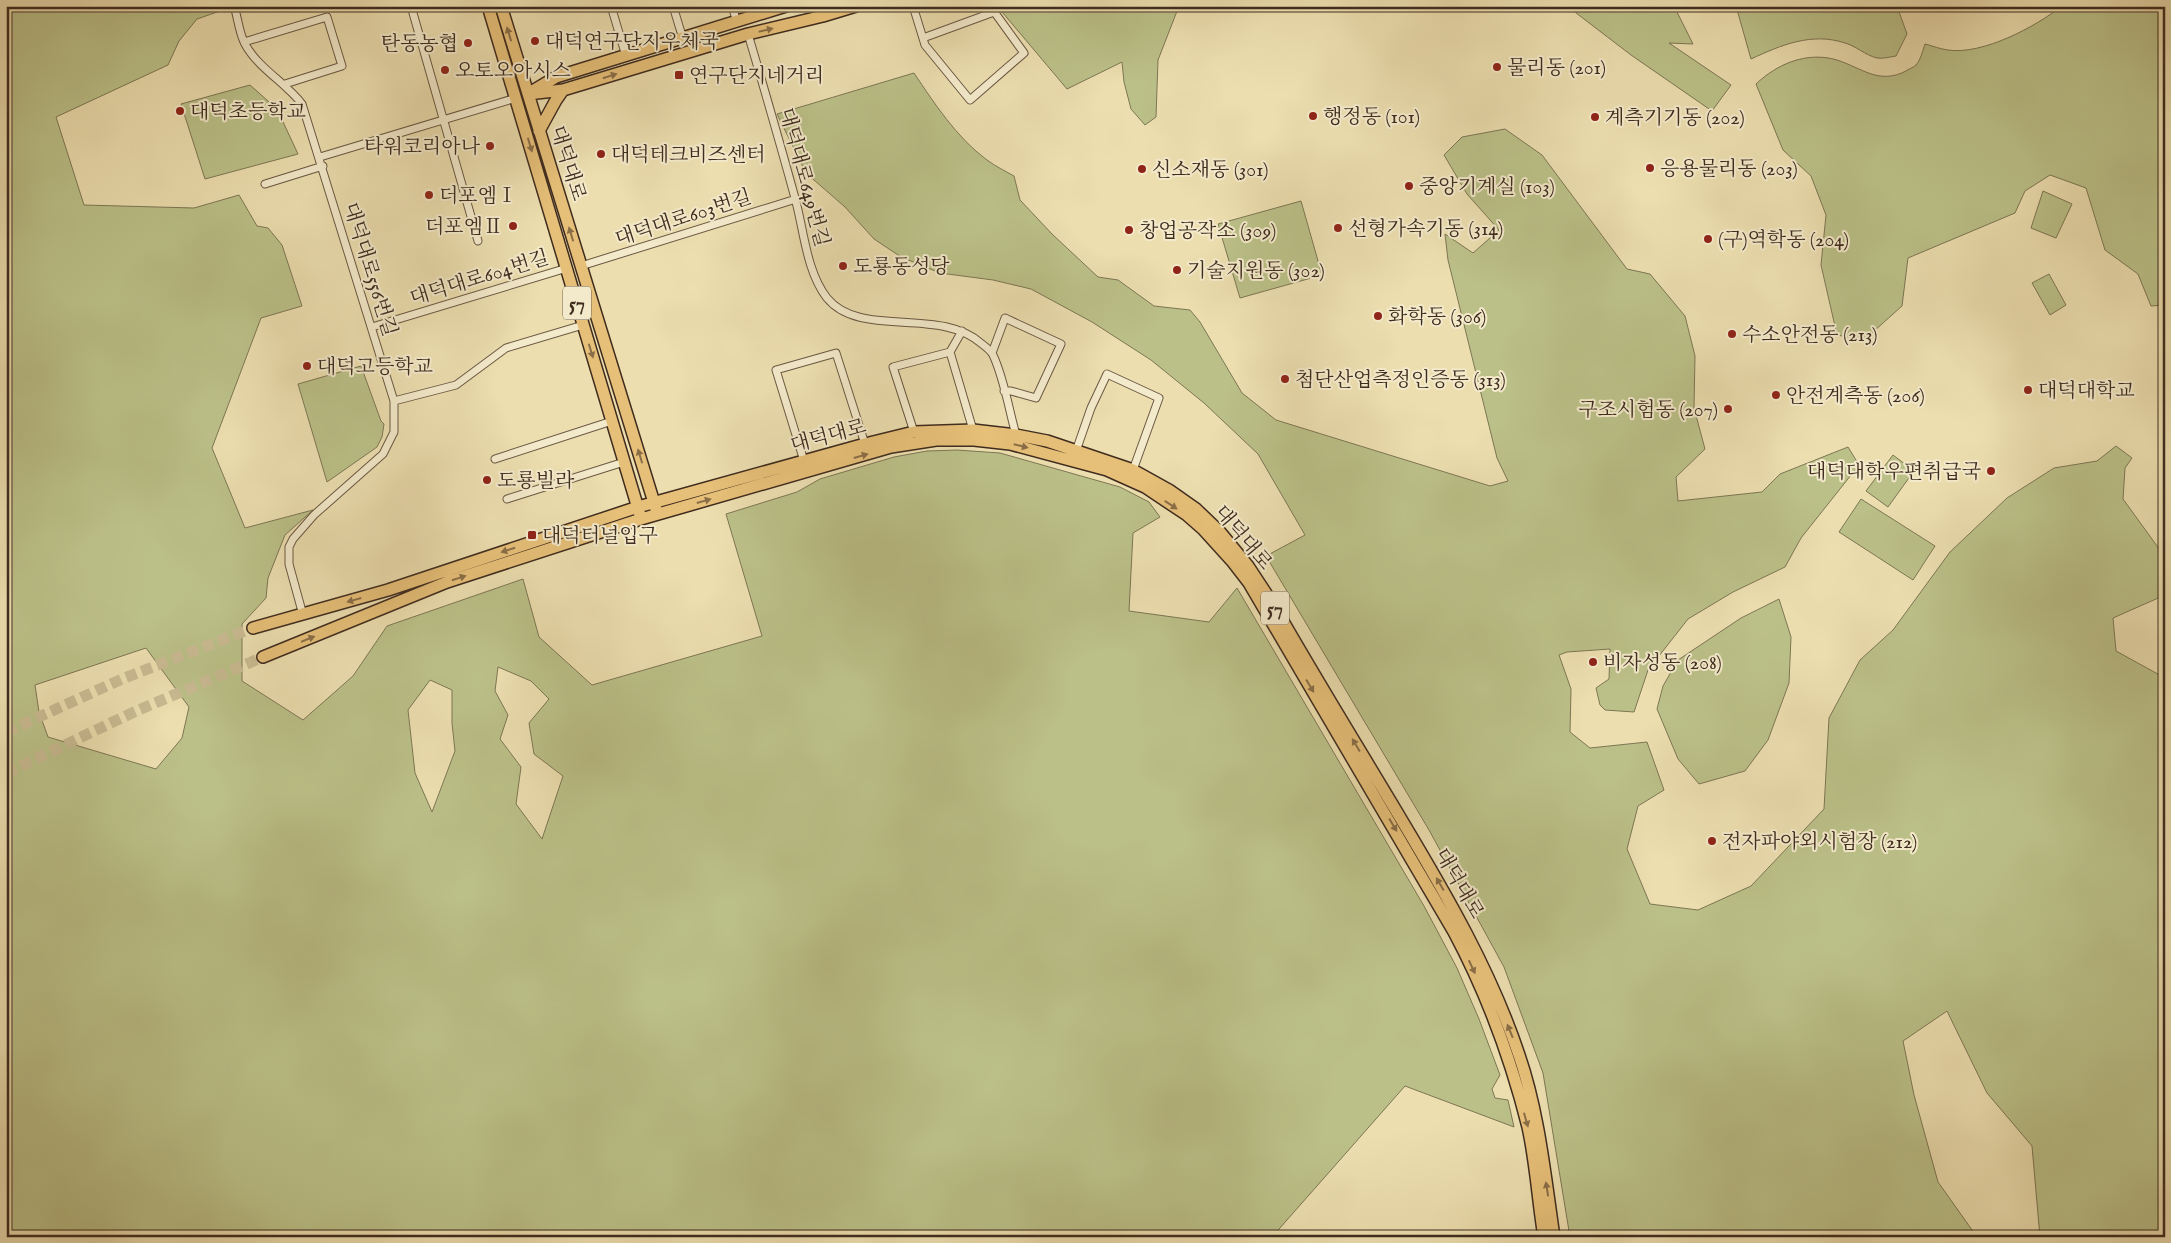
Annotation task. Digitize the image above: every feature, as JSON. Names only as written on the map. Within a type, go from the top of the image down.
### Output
[{"type":"main road","name":"대덕대로","points":[[488,6],[641,519],[891,447],[936,440],[974,440],[1010,444],[1107,470],[1146,488],[1187,515],[1232,560],[1249,583],[1408,851],[1469,960],[1483,990],[1509,1060],[1528,1129],[1544,1237]]},
{"type":"main road","name":"대덕대로","points":[[501,6],[658,514]]},
{"type":"main road","points":[[528,94],[556,77],[786,6]]},
{"type":"main road","points":[[528,94],[563,90],[748,34],[856,6]]},
{"type":"main road","points":[[539,131],[563,90]]},
{"type":"main road","name":"대덕대로","points":[[638,507],[804,460],[914,432],[973,430],[1016,434],[1047,441],[1133,470],[1169,490],[1196,509],[1220,532],[1248,566],[1273,604],[1470,938],[1520,1056],[1537,1127],[1554,1237]]},
{"type":"main road","points":[[253,628],[388,590],[638,507]]},
{"type":"main road","points":[[263,657],[447,582],[641,519]]},
{"type":"street","name":"대덕대로556번길","points":[[234,6],[244,42],[260,63],[284,84],[302,104],[320,156],[394,402],[394,432],[383,454],[314,515],[293,539],[290,547],[289,564],[302,615]]},
{"type":"street","points":[[411,6],[478,241]]},
{"type":"street","points":[[611,6],[626,56]]},
{"type":"street","points":[[673,6],[683,39]]},
{"type":"street","points":[[732,6],[737,22]]},
{"type":"street","points":[[913,6],[923,38],[926,45],[970,100],[1024,53],[992,9],[923,38]]},
{"type":"street","points":[[244,42],[327,17],[342,66],[284,84]]},
{"type":"street","name":"대덕대로649번길","points":[[748,34],[796,198],[814,273],[828,299],[844,311],[862,319],[904,321],[969,333],[992,353]]},
{"type":"street","points":[[320,156],[516,98]]},
{"type":"street","points":[[265,184],[323,166]]},
{"type":"street","name":"대덕대로603번길","points":[[581,266],[796,198]]},
{"type":"street","name":"대덕대로604번길","points":[[372,327],[567,268]]},
{"type":"street","points":[[1004,391],[1036,398],[1061,344],[1005,318],[992,353],[1016,434]]},
{"type":"street","points":[[394,402],[456,385],[506,348],[583,325]]},
{"type":"street","points":[[914,432],[894,367],[950,352],[962,331]]},
{"type":"street","points":[[950,352],[973,430]]},
{"type":"street","points":[[804,460],[776,370],[836,353],[865,444]]},
{"type":"street","points":[[1076,451],[1091,408],[1107,374],[1159,398],[1133,470]]},
{"type":"street","points":[[495,459],[612,422]]},
{"type":"street","points":[[507,499],[624,462]]},
{"type":"green space","points":[[6,6],[222,6],[223,10],[197,19],[179,41],[168,65],[56,117],[84,205],[194,208],[239,195],[257,226],[268,228],[282,245],[302,306],[261,318],[212,448],[245,528],[313,510],[285,535],[268,578],[266,598],[242,624],[242,681],[303,720],[353,676],[387,626],[523,579],[539,637],[592,685],[762,636],[726,514],[797,492],[820,479],[894,457],[927,451],[957,450],[1000,453],[1120,487],[1149,502],[1160,517],[1133,533],[1129,611],[1209,622],[1237,588],[1424,906],[1457,968],[1500,1075],[1492,1089],[1495,1098],[1508,1100],[1514,1127],[1405,1086],[1272,1237],[6,1237]],"holes":[[[146,648],[189,707],[182,738],[156,769],[48,737],[39,712],[35,685]],[[498,667],[531,681],[549,699],[529,723],[534,754],[563,776],[542,839],[516,804],[521,767],[500,739],[508,715],[495,691]],[[430,680],[452,690],[452,723],[455,751],[432,812],[415,773],[408,710]]]},
{"type":"green space","points":[[997,6],[1179,6],[1158,60],[1156,117],[1145,125],[1131,109],[1124,82],[1122,62],[1067,89]]},
{"type":"green space","points":[[1567,6],[1674,6],[1693,44],[1669,43],[1731,85],[1712,111],[1631,55]]},
{"type":"green space","points":[[1736,6],[1897,6],[1907,34],[1896,56],[1886,58],[1873,57],[1845,43],[1821,39],[1785,45],[1751,59]]},
{"type":"green space","points":[[2062,6],[2165,6],[2165,305],[2151,306],[2138,274],[2105,250],[2086,188],[2050,175],[2025,191],[2015,213],[1908,258],[1902,306],[1864,340],[1837,335],[1821,265],[1826,215],[1811,176],[1783,150],[1756,84],[1783,65],[1804,58],[1815,57],[1837,60],[1879,76],[1896,75],[1916,65],[1925,44],[1948,50],[1962,50],[1992,44],[2038,22]]},
{"type":"green space","points":[[914,73],[956,131],[987,160],[1014,176],[1020,200],[1052,234],[1098,277],[1118,280],[1154,306],[1190,310],[1200,322],[1242,393],[1276,420],[1490,486],[1508,481],[1497,458],[1448,260],[1445,234],[1473,253],[1499,230],[1467,194],[1444,155],[1462,137],[1505,129],[1542,155],[1627,269],[1650,274],[1685,316],[1695,356],[1694,408],[1705,449],[1676,477],[1678,501],[1762,492],[1780,474],[1848,447],[1859,465],[1801,538],[1785,567],[1733,592],[1688,619],[1648,670],[1634,712],[1605,710],[1600,705],[1596,688],[1609,679],[1610,649],[1567,652],[1559,655],[1571,689],[1570,732],[1590,748],[1647,742],[1664,790],[1638,806],[1627,849],[1650,904],[1698,910],[1751,886],[1824,809],[1829,718],[1860,660],[1893,630],[1950,552],[2007,498],[2054,468],[2097,461],[2116,446],[2132,458],[2125,468],[2123,499],[2165,557],[2165,595],[2113,618],[2116,651],[2165,678],[2165,1237],[2040,1237],[2032,1146],[1987,1093],[1947,1011],[1903,1041],[1914,1095],[1938,1182],[1977,1237],[1570,1237],[1543,1073],[1504,967],[1429,830],[1266,556],[1305,535],[1258,454],[1204,403],[1151,360],[1092,322],[1031,289],[993,280],[940,273],[901,257],[874,239],[845,207],[806,173],[777,114]]},
{"type":"green space","points":[[250,85],[277,109],[298,154],[205,179],[181,104]]},
{"type":"green space","points":[[2043,191],[2072,204],[2056,238],[2031,228]]},
{"type":"green space","points":[[1301,201],[1322,275],[1240,298],[1218,224]]},
{"type":"green space","points":[[2049,274],[2066,305],[2050,315],[2032,283]]},
{"type":"green space","points":[[361,366],[381,421],[384,424],[382,437],[377,447],[327,482],[298,384]]},
{"type":"green space","points":[[1893,455],[1914,471],[1888,507],[1866,491]]},
{"type":"green space","points":[[1861,499],[1935,546],[1913,580],[1839,532]]},
{"type":"green space","points":[[1779,599],[1791,637],[1789,683],[1768,740],[1745,771],[1699,784],[1678,759],[1657,709],[1663,686],[1678,660],[1741,618]]},
{"type":"tunnel","points":[[6,732],[122,679],[253,628]]},
{"type":"tunnel","points":[[6,773],[134,712],[263,657]]},
{"type":"place","name":"대덕연구단지우체국","points":[[535,41]]},
{"type":"place","name":"탄동농협","points":[[468,43]]},
{"type":"place","name":"물리동 (201)","points":[[1497,67]]},
{"type":"place","name":"오토오아시스","points":[[445,70]]},
{"type":"place","name":"연구단지네거리","points":[[679,75]]},
{"type":"place","name":"대덕초등학교","points":[[180,111]]},
{"type":"place","name":"행정동 (101)","points":[[1313,116]]},
{"type":"place","name":"계측기기동 (202)","points":[[1595,117]]},
{"type":"place","name":"타워코리아나","points":[[490,146]]},
{"type":"place","name":"대덕테크비즈센터","points":[[601,154]]},
{"type":"place","name":"응용물리동 (203)","points":[[1650,168]]},
{"type":"place","name":"신소재동 (301)","points":[[1142,169]]},
{"type":"place","name":"중앙기계실 (103)","points":[[1409,186]]},
{"type":"place","name":"더포엠Ⅰ","points":[[429,195]]},
{"type":"place","name":"더포엠Ⅱ","points":[[513,226]]},
{"type":"place","name":"선형가속기동 (314)","points":[[1338,228]]},
{"type":"place","name":"창업공작소 (309)","points":[[1129,230]]},
{"type":"place","name":"(구)역학동 (204)","points":[[1708,239]]},
{"type":"place","name":"도룡동성당","points":[[843,266]]},
{"type":"place","name":"기술지원동 (302)","points":[[1177,270]]},
{"type":"place","name":"화학동 (306)","points":[[1378,316]]},
{"type":"place","name":"수소안전동 (213)","points":[[1732,334]]},
{"type":"place","name":"대덕고등학교","points":[[307,366]]},
{"type":"place","name":"첨단산업측정인증동 (313)","points":[[1285,379]]},
{"type":"place","name":"대덕대학교","points":[[2028,390]]},
{"type":"place","name":"안전계측동 (206)","points":[[1776,395]]},
{"type":"place","name":"구조시험동 (207)","points":[[1728,409]]},
{"type":"place","name":"대덕대학우편취급국","points":[[1991,471]]},
{"type":"place","name":"도룡빌라","points":[[487,480]]},
{"type":"place","name":"대덕터널입구","points":[[532,535]]},
{"type":"place","name":"비자성동 (208)","points":[[1593,662]]},
{"type":"place","name":"전자파야외시험장 (212)","points":[[1712,841]]}]
